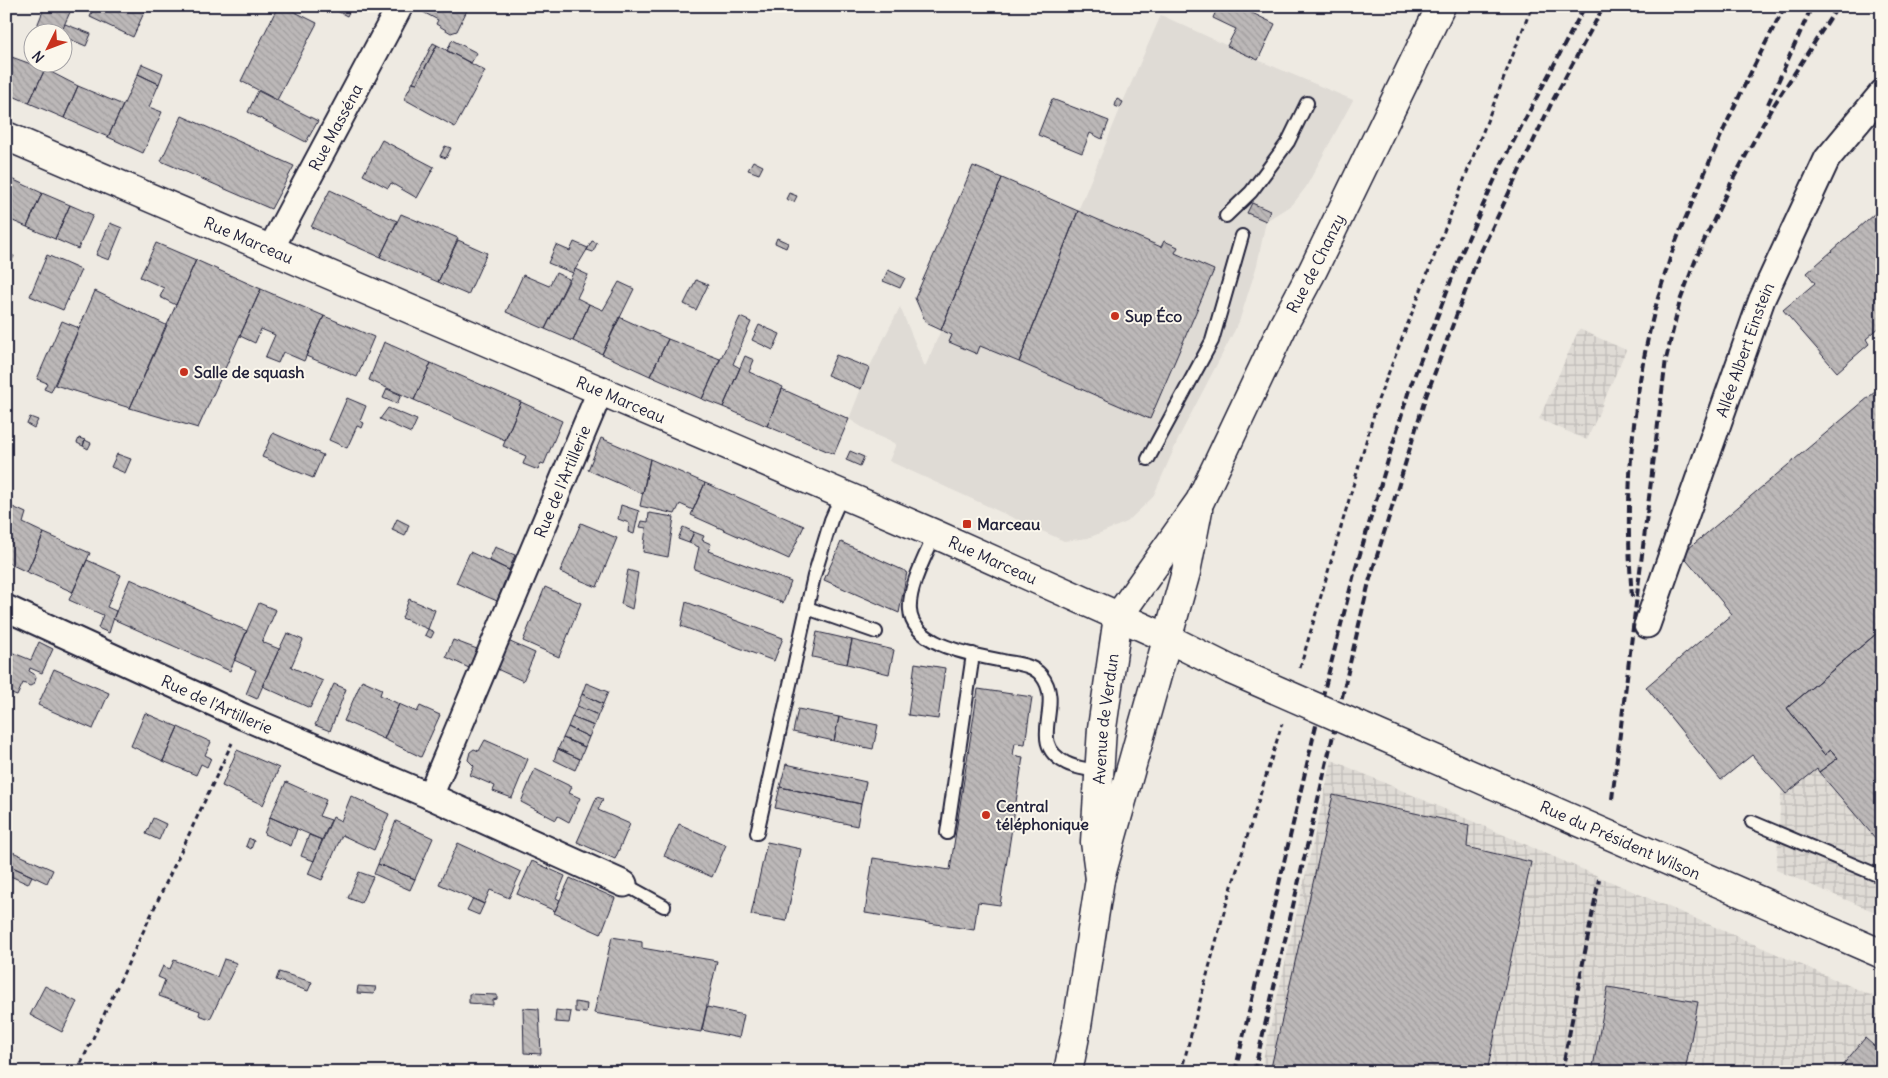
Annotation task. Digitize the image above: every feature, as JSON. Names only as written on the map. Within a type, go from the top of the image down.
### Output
[{"type":"main road","name":"Rue de Chanzy","points":[[1118,617],[1200,501],[1284,324],[1314,270],[1378,132],[1439,13]]},
{"type":"main road","name":"Rue Marceau","points":[[6,136],[935,534],[1167,638],[1231,670]]},
{"type":"main road","name":"Rue de Chanzy","points":[[1167,638],[1186,572],[1200,501]]},
{"type":"main road","name":"Avenue de Verdun","points":[[1100,879],[1095,842],[1102,728],[1118,617]]},
{"type":"main road","name":"Avenue de Verdun","points":[[1068,1072],[1100,879],[1167,638]]},
{"type":"main road","name":"Rue du Président Wilson","points":[[1231,670],[1882,954]]},
{"type":"street","name":"Rue Masséna","points":[[270,250],[400,6]]},
{"type":"street","name":"Allée Albert Einstein","points":[[1647,625],[1762,299],[1827,159],[1882,93]]},
{"type":"street","name":"Rue de l'Artillerie","points":[[430,796],[600,389]]},
{"type":"street","name":"Rue de l'Artillerie","points":[[6,608],[244,717],[430,796],[624,884]]},
{"type":"lane","points":[[1226,216],[1250,192],[1288,142],[1306,103]]},
{"type":"lane","points":[[1148,459],[1212,341],[1242,236]]},
{"type":"lane","points":[[757,832],[817,567],[842,495]]},
{"type":"lane","points":[[935,534],[917,576],[910,608],[912,624],[922,635],[936,642],[973,654],[1033,668],[1049,690],[1051,701],[1046,741],[1048,749],[1067,764],[1099,772]]},
{"type":"lane","points":[[807,608],[876,632]]},
{"type":"lane","points":[[947,833],[973,654]]},
{"type":"lane","points":[[1752,822],[1882,877]]},
{"type":"lane","points":[[624,884],[664,906]]},
{"type":"path","points":[[1299,670],[1378,400],[1532,6]]},
{"type":"path","points":[[76,1072],[244,717]]},
{"type":"path","points":[[1181,1072],[1224,912],[1285,717]]},
{"type":"shaded area","points":[[1161,15],[1258,60],[1353,100],[1306,187],[1293,204],[1266,221],[1257,265],[1239,322],[1181,433],[1153,497],[1127,522],[1088,538],[1064,541],[889,461],[896,444],[873,434],[849,419],[869,368],[900,307],[925,367],[941,330],[926,323],[915,298],[973,166],[1078,211]]},
{"type":"shaded area","points":[[1579,329],[1626,350],[1587,440],[1539,419]]},
{"type":"shaded area","points":[[1882,629],[1882,915],[1776,870],[1787,708]]},
{"type":"shaded area","points":[[1332,760],[1882,1000],[1882,1072],[1260,1072]]},
{"type":"building","points":[[45,6],[62,6],[71,10],[66,22],[39,22]]},
{"type":"building","points":[[95,6],[147,6],[133,37],[90,17]]},
{"type":"building","points":[[278,6],[283,6],[317,23],[277,100],[241,81]]},
{"type":"building","points":[[327,6],[352,6],[347,16]]},
{"type":"building","points":[[426,6],[469,6],[457,31],[451,33],[436,24],[438,20],[423,12]]},
{"type":"building","points":[[1218,6],[1250,6],[1248,11],[1275,24],[1258,60],[1227,46],[1236,29],[1213,18]]},
{"type":"building","points":[[72,27],[91,34],[86,46],[72,40]]},
{"type":"building","points":[[452,40],[477,53],[471,63],[447,51]]},
{"type":"building","points":[[433,43],[437,45],[417,83],[413,82]]},
{"type":"building","points":[[437,45],[485,71],[455,127],[404,99],[413,82],[417,83]]},
{"type":"building","points":[[6,55],[22,61],[22,72],[44,72],[29,103],[6,93]]},
{"type":"building","points":[[142,64],[163,73],[159,84],[138,74]]},
{"type":"building","points":[[44,72],[51,72],[78,86],[64,118],[29,103]]},
{"type":"building","points":[[138,74],[159,84],[149,107],[162,112],[143,153],[108,137]]},
{"type":"building","points":[[78,86],[123,105],[108,137],[64,118]]},
{"type":"building","points":[[258,91],[318,121],[306,142],[248,112]]},
{"type":"building","points":[[1052,99],[1109,121],[1102,139],[1090,133],[1082,153],[1038,135]]},
{"type":"building","points":[[1117,99],[1123,102],[1120,108],[1115,106]]},
{"type":"building","points":[[182,116],[294,166],[271,209],[161,161]]},
{"type":"building","points":[[382,140],[434,167],[417,198],[391,183],[388,188],[363,175]]},
{"type":"building","points":[[445,146],[451,148],[446,158],[440,156]]},
{"type":"building","points":[[753,161],[763,166],[759,174],[748,170]]},
{"type":"building","points":[[973,166],[1002,178],[941,330],[926,323],[915,298]]},
{"type":"building","points":[[6,177],[14,180],[6,199]]},
{"type":"building","points":[[1002,178],[1078,211],[1019,362],[980,346],[977,354],[949,342],[952,335],[941,330]]},
{"type":"building","points":[[14,180],[42,193],[27,227],[6,218],[6,199]]},
{"type":"building","points":[[330,190],[397,221],[380,257],[311,227]]},
{"type":"building","points":[[42,193],[70,205],[55,239],[27,227]]},
{"type":"building","points":[[789,193],[797,196],[794,202],[786,199]]},
{"type":"building","points":[[1252,203],[1270,211],[1266,221],[1247,213]]},
{"type":"building","points":[[70,205],[93,215],[78,249],[55,239]]},
{"type":"building","points":[[1882,207],[1882,325],[1866,339],[1869,344],[1837,372],[1783,310],[1815,283],[1807,273]]},
{"type":"building","name":"Sup Éco","points":[[1078,211],[1161,247],[1164,241],[1178,247],[1175,253],[1214,270],[1150,419],[1019,362]]},
{"type":"building","points":[[401,214],[458,238],[438,282],[380,257]]},
{"type":"building","points":[[110,223],[122,228],[109,260],[96,255]]},
{"type":"building","points":[[777,238],[788,243],[786,248],[775,243]]},
{"type":"building","points":[[458,240],[487,253],[468,295],[438,282]]},
{"type":"building","points":[[592,241],[597,243],[593,252],[587,250]]},
{"type":"building","points":[[574,242],[588,248],[573,273],[548,263],[556,245],[570,251]]},
{"type":"building","points":[[156,243],[196,260],[176,305],[160,297],[164,288],[140,277]]},
{"type":"building","points":[[6,253],[14,256],[6,274]]},
{"type":"building","points":[[47,255],[81,270],[63,310],[30,296]]},
{"type":"building","name":"Salle de squash","points":[[196,260],[261,289],[198,428],[130,408]]},
{"type":"building","points":[[575,269],[588,275],[577,298],[589,304],[573,341],[545,329]]},
{"type":"building","points":[[888,270],[905,278],[900,288],[883,281]]},
{"type":"building","points":[[556,273],[569,279],[545,329],[506,312],[523,275],[549,286]]},
{"type":"building","points":[[696,280],[708,285],[696,310],[684,304]]},
{"type":"building","points":[[619,282],[634,289],[602,354],[573,341],[589,304],[603,310]]},
{"type":"building","points":[[261,289],[324,316],[304,361],[283,352],[278,363],[265,358],[275,335],[261,329],[255,343],[240,336]]},
{"type":"building","points":[[95,291],[166,325],[130,408],[55,385]]},
{"type":"building","points":[[324,316],[374,337],[357,377],[306,356]]},
{"type":"building","points":[[619,317],[668,339],[650,376],[602,354]]},
{"type":"building","points":[[740,317],[751,322],[733,364],[740,368],[723,407],[702,399]]},
{"type":"building","points":[[62,321],[79,328],[51,392],[44,389],[47,383],[37,379]]},
{"type":"building","points":[[759,325],[780,334],[773,350],[752,340]]},
{"type":"building","points":[[668,339],[720,359],[702,399],[650,376]]},
{"type":"building","points":[[384,342],[431,363],[414,400],[369,380]]},
{"type":"building","points":[[836,355],[869,368],[861,389],[827,375]]},
{"type":"building","points":[[745,356],[754,360],[749,372],[783,387],[767,426],[723,407]]},
{"type":"building","points":[[431,363],[521,402],[505,440],[414,400]]},
{"type":"building","points":[[1882,386],[1882,629],[1787,708],[1824,755],[1831,750],[1838,758],[1819,772],[1817,769],[1786,794],[1752,755],[1721,780],[1646,687],[1732,614],[1682,554]]},
{"type":"building","points":[[387,389],[401,395],[397,404],[383,398]]},
{"type":"building","points":[[782,389],[849,419],[834,454],[767,426]]},
{"type":"building","points":[[347,398],[366,406],[360,421],[364,423],[362,428],[357,426],[347,448],[329,440]]},
{"type":"building","points":[[521,402],[562,421],[544,464],[541,463],[538,470],[523,464],[526,456],[503,446]]},
{"type":"building","points":[[388,408],[417,420],[411,433],[380,419]]},
{"type":"building","points":[[30,417],[38,420],[34,428],[27,424]]},
{"type":"building","points":[[273,433],[323,455],[313,478],[262,457]]},
{"type":"building","points":[[79,438],[85,440],[83,446],[77,443]]},
{"type":"building","points":[[601,438],[650,459],[643,494],[588,470]]},
{"type":"building","points":[[85,440],[91,443],[88,449],[83,446]]},
{"type":"building","points":[[850,451],[864,457],[860,466],[846,460]]},
{"type":"building","points":[[117,454],[131,459],[125,473],[111,467]]},
{"type":"building","points":[[650,459],[705,483],[693,510],[680,504],[675,514],[640,506]]},
{"type":"building","points":[[705,483],[804,526],[789,559],[691,515]]},
{"type":"building","points":[[6,504],[26,513],[23,523],[44,533],[27,572],[6,562]]},
{"type":"building","points":[[621,505],[639,511],[634,534],[628,532],[629,523],[618,519]]},
{"type":"building","points":[[649,513],[674,517],[668,557],[643,552],[646,528],[640,527],[642,521],[648,522]]},
{"type":"building","points":[[397,519],[409,525],[405,536],[392,530]]},
{"type":"building","points":[[581,523],[617,538],[597,587],[560,572]]},
{"type":"building","points":[[683,527],[694,532],[689,543],[678,539]]},
{"type":"building","points":[[694,532],[704,536],[702,540],[711,544],[708,551],[791,582],[783,603],[694,569],[699,547],[689,543]]},
{"type":"building","points":[[44,533],[90,553],[73,592],[27,572]]},
{"type":"building","points":[[841,542],[907,572],[899,613],[824,580]]},
{"type":"building","points":[[495,547],[515,555],[509,570],[489,560]]},
{"type":"building","points":[[470,552],[509,570],[497,601],[456,583]]},
{"type":"building","points":[[87,560],[121,575],[107,607],[116,611],[109,633],[98,628],[103,615],[69,600]]},
{"type":"building","points":[[628,570],[638,573],[632,609],[621,604]]},
{"type":"building","points":[[130,579],[247,631],[230,671],[113,619]]},
{"type":"building","points":[[545,587],[581,603],[559,657],[523,641]]},
{"type":"building","points":[[409,599],[435,610],[428,629],[402,618]]},
{"type":"building","points":[[686,602],[783,638],[774,661],[681,626]]},
{"type":"building","points":[[259,603],[276,610],[262,642],[279,649],[257,699],[246,694],[256,670],[234,660]]},
{"type":"building","points":[[428,629],[434,632],[431,638],[425,635]]},
{"type":"building","points":[[1882,629],[1882,846],[1819,772],[1838,758],[1831,750],[1824,755],[1787,708]]},
{"type":"building","points":[[817,632],[852,640],[847,664],[812,657]]},
{"type":"building","points":[[287,633],[303,640],[291,667],[323,681],[310,708],[262,686]]},
{"type":"building","points":[[453,640],[477,649],[469,668],[446,657]]},
{"type":"building","points":[[852,640],[894,650],[889,674],[847,664]]},
{"type":"building","points":[[508,641],[535,653],[523,681],[497,669]]},
{"type":"building","points":[[39,642],[53,649],[42,673],[30,668],[29,671],[36,678],[34,684],[30,686],[23,683],[17,696],[6,692],[6,650],[31,660]]},
{"type":"building","points":[[915,663],[945,668],[938,719],[908,715]]},
{"type":"building","points":[[54,669],[109,693],[93,729],[38,705]]},
{"type":"building","points":[[362,680],[382,689],[380,695],[399,704],[384,739],[344,721]]},
{"type":"building","points":[[586,683],[608,692],[603,704],[582,694]]},
{"type":"building","points":[[334,684],[346,689],[330,731],[315,725]]},
{"type":"building","name":"Central téléphonique","points":[[978,689],[1032,697],[1025,744],[1015,743],[1013,755],[1023,757],[1000,905],[978,902],[974,930],[865,913],[873,858],[950,870]]},
{"type":"building","points":[[582,694],[603,704],[598,715],[577,706]]},
{"type":"building","points":[[399,704],[417,712],[420,706],[440,715],[421,757],[384,739]]},
{"type":"building","points":[[577,706],[598,715],[594,726],[572,717]]},
{"type":"building","points":[[798,709],[839,717],[834,741],[793,732]]},
{"type":"building","points":[[145,713],[178,727],[163,761],[131,746]]},
{"type":"building","points":[[572,717],[594,726],[589,737],[568,727]]},
{"type":"building","points":[[839,717],[878,725],[873,749],[834,741]]},
{"type":"building","points":[[178,727],[211,742],[205,755],[211,758],[207,767],[201,764],[196,775],[163,761]]},
{"type":"building","points":[[568,727],[589,737],[585,747],[563,738]]},
{"type":"building","points":[[563,738],[585,747],[580,759],[558,749]]},
{"type":"building","points":[[485,740],[528,759],[512,798],[493,791],[495,786],[470,775],[474,766],[468,760],[470,752],[474,749],[479,751]]},
{"type":"building","points":[[558,749],[580,759],[575,770],[554,760]]},
{"type":"building","points":[[237,750],[279,768],[263,805],[222,786]]},
{"type":"building","points":[[786,764],[866,782],[861,804],[780,787]]},
{"type":"building","points":[[535,769],[572,787],[569,793],[580,798],[569,822],[558,816],[556,820],[521,802]]},
{"type":"building","points":[[286,782],[326,800],[319,816],[331,820],[322,840],[270,817]]},
{"type":"building","points":[[780,787],[861,804],[857,826],[775,808]]},
{"type":"building","points":[[1333,795],[1469,825],[1467,847],[1531,862],[1487,1072],[1270,1072]]},
{"type":"building","points":[[351,796],[389,814],[374,850],[342,835],[322,880],[308,874],[333,817],[341,821]]},
{"type":"building","points":[[597,797],[603,799],[598,810],[630,824],[615,859],[577,842]]},
{"type":"building","points":[[270,817],[297,829],[291,846],[264,834]]},
{"type":"building","points":[[153,818],[166,824],[159,840],[146,834]]},
{"type":"building","points":[[396,821],[433,838],[415,879],[378,864]]},
{"type":"building","points":[[679,824],[726,845],[712,877],[664,856]]},
{"type":"building","points":[[309,835],[322,840],[314,861],[301,856]]},
{"type":"building","points":[[249,838],[254,841],[251,849],[246,846]]},
{"type":"building","points":[[767,842],[801,849],[786,921],[751,915]]},
{"type":"building","points":[[458,843],[521,872],[509,898],[490,890],[484,904],[439,884]]},
{"type":"building","points":[[6,849],[53,870],[47,883],[6,864]]},
{"type":"building","points":[[532,861],[565,876],[556,898],[560,900],[555,911],[517,894]]},
{"type":"building","points":[[6,864],[32,876],[28,884],[6,874]]},
{"type":"building","points":[[378,864],[415,879],[410,890],[374,874]]},
{"type":"building","points":[[359,872],[373,877],[361,903],[348,898]]},
{"type":"building","points":[[570,878],[615,898],[601,934],[554,913]]},
{"type":"building","points":[[473,898],[484,904],[479,915],[467,910]]},
{"type":"building","points":[[612,937],[642,942],[642,948],[717,961],[701,1032],[594,1013]]},
{"type":"building","points":[[224,959],[237,963],[210,1019],[199,1015],[200,1011],[159,996],[165,980],[158,977],[163,966],[170,969],[174,960],[217,977]]},
{"type":"building","points":[[279,972],[312,982],[308,991],[276,980]]},
{"type":"building","points":[[45,986],[77,1002],[62,1032],[30,1015]]},
{"type":"building","points":[[358,986],[376,987],[374,994],[357,993]]},
{"type":"building","points":[[1608,987],[1698,1002],[1685,1072],[1592,1072]]},
{"type":"building","points":[[469,994],[497,995],[497,999],[493,1000],[493,1005],[469,1003]]},
{"type":"building","points":[[575,1002],[587,1004],[586,1013],[575,1012]]},
{"type":"building","points":[[707,1007],[744,1015],[739,1038],[702,1030]]},
{"type":"building","points":[[523,1008],[539,1009],[541,1054],[524,1053]]},
{"type":"building","points":[[556,1010],[571,1012],[569,1023],[555,1022]]},
{"type":"building","points":[[1865,1038],[1882,1053],[1882,1072],[1837,1072]]},
{"type":"railway","points":[[1235,1072],[1325,687],[1354,574],[1409,390],[1462,252],[1503,161],[1585,6]]},
{"type":"railway","points":[[1254,1072],[1369,582],[1425,399],[1477,260],[1553,100],[1604,6]]},
{"type":"railway","points":[[1632,597],[1629,513],[1630,471],[1639,387],[1656,305],[1674,247],[1706,170],[1738,99],[1785,6]]},
{"type":"railway","points":[[1768,104],[1812,6]]},
{"type":"railway","points":[[1612,799],[1666,359],[1680,301],[1697,256],[1732,181],[1770,111],[1838,6]]},
{"type":"railway","points":[[1562,1072],[1599,879]]},
{"type":"place","name":"Sup Éco","points":[[1115,316]]},
{"type":"place","name":"Salle de squash","points":[[184,372]]},
{"type":"place","name":"Marceau","points":[[967,524]]},
{"type":"place","name":"Central téléphonique","points":[[986,815]]}]
